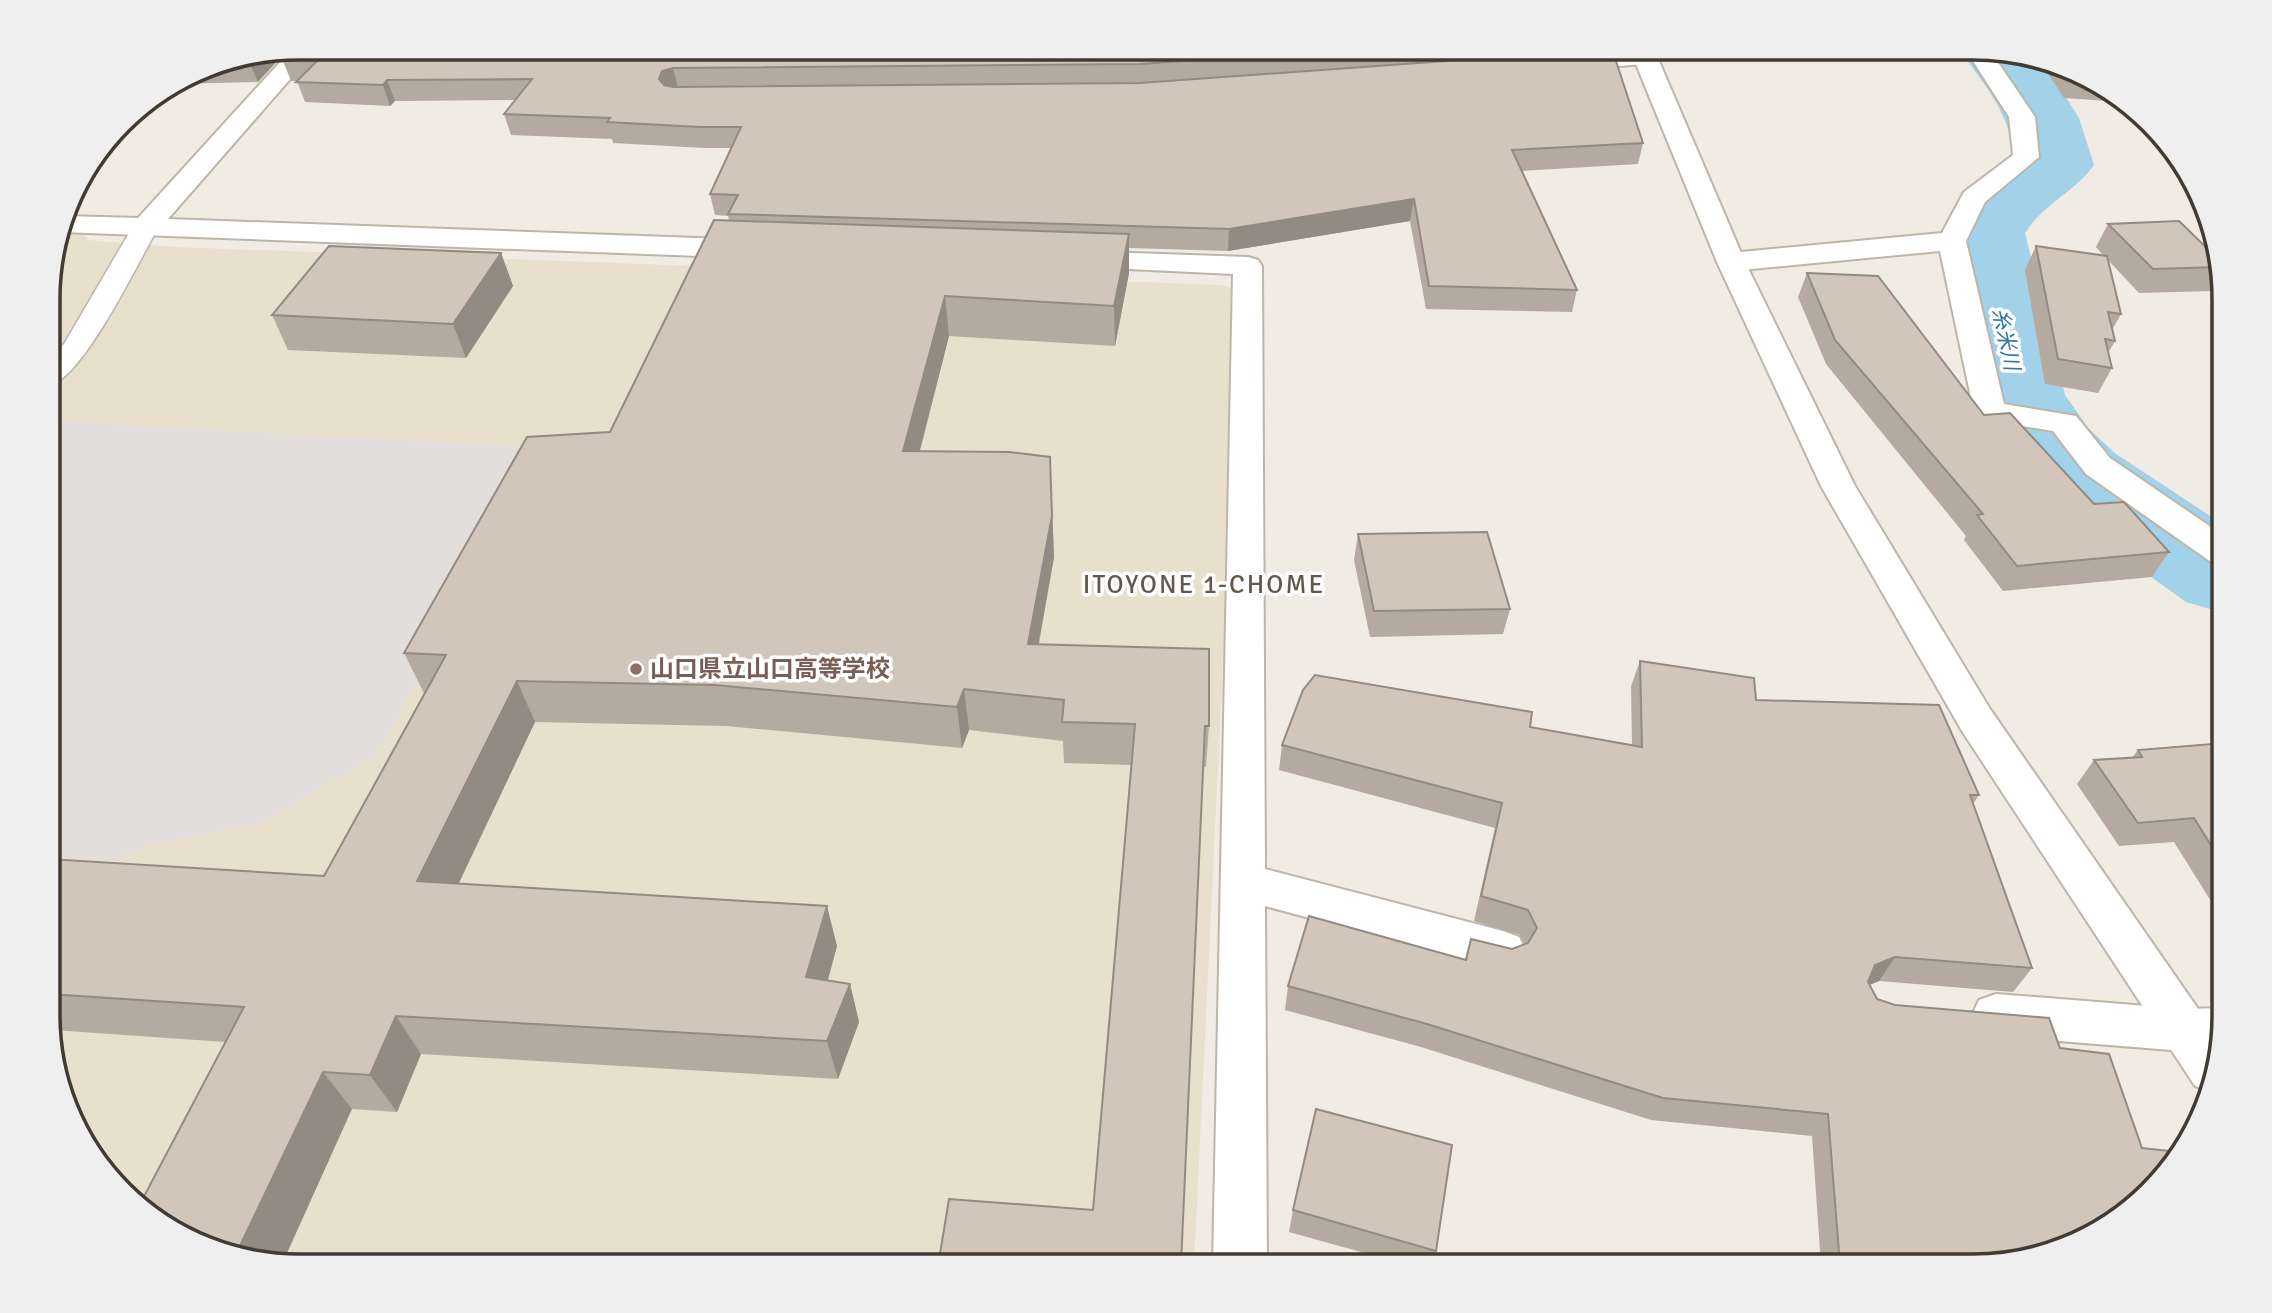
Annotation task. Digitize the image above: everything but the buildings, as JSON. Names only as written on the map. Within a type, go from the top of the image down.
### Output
[{"type":"street","points":[[145,228],[294,60]]},
{"type":"street","points":[[1537,66],[1586,60]]},
{"type":"street","points":[[1647,60],[1731,262],[1838,486],[1976,720],[2204,1030],[2209,1054]]},
{"type":"street","points":[[1985,61],[2022,117],[2026,157],[1974,198],[1952,241],[1990,412],[2064,423],[2098,466],[2212,545]]},
{"type":"street","points":[[71,224],[775,250]]},
{"type":"street","points":[[1731,262],[1952,241]]},
{"type":"street","points":[[1054,260],[1248,266],[1240,1253]]},
{"type":"street","points":[[1245,881],[1503,951]]},
{"type":"street","points":[[1948,1011],[2204,1030]]},
{"type":"lane","points":[[60,365],[76,348],[145,228]]},
{"type":"shaded area","name":"山口県立山口高等学校","points":[[69,231],[81,232],[88,240],[175,247],[1221,285],[1241,291],[1195,1253],[298,1254],[236,1245],[179,1222],[129,1184],[109,1160],[84,1120],[68,1077],[60,1015],[60,298],[62,267]]},
{"type":"shaded area","points":[[60,422],[540,448],[377,755],[261,823],[156,843],[123,855],[97,879],[60,877]]},
{"type":"waterway","name":"糸米川","points":[[2005,62],[2020,79],[2036,105],[2047,132],[2055,165],[2002,205],[1984,233],[2018,396],[2054,451],[2080,477],[2212,568]]},
{"type":"place","name":"山口県立山口高等学校","points":[[636,669]]},
{"type":"district","name":"ITOYONE 1-CHOME","points":[[1204,585]]}]
